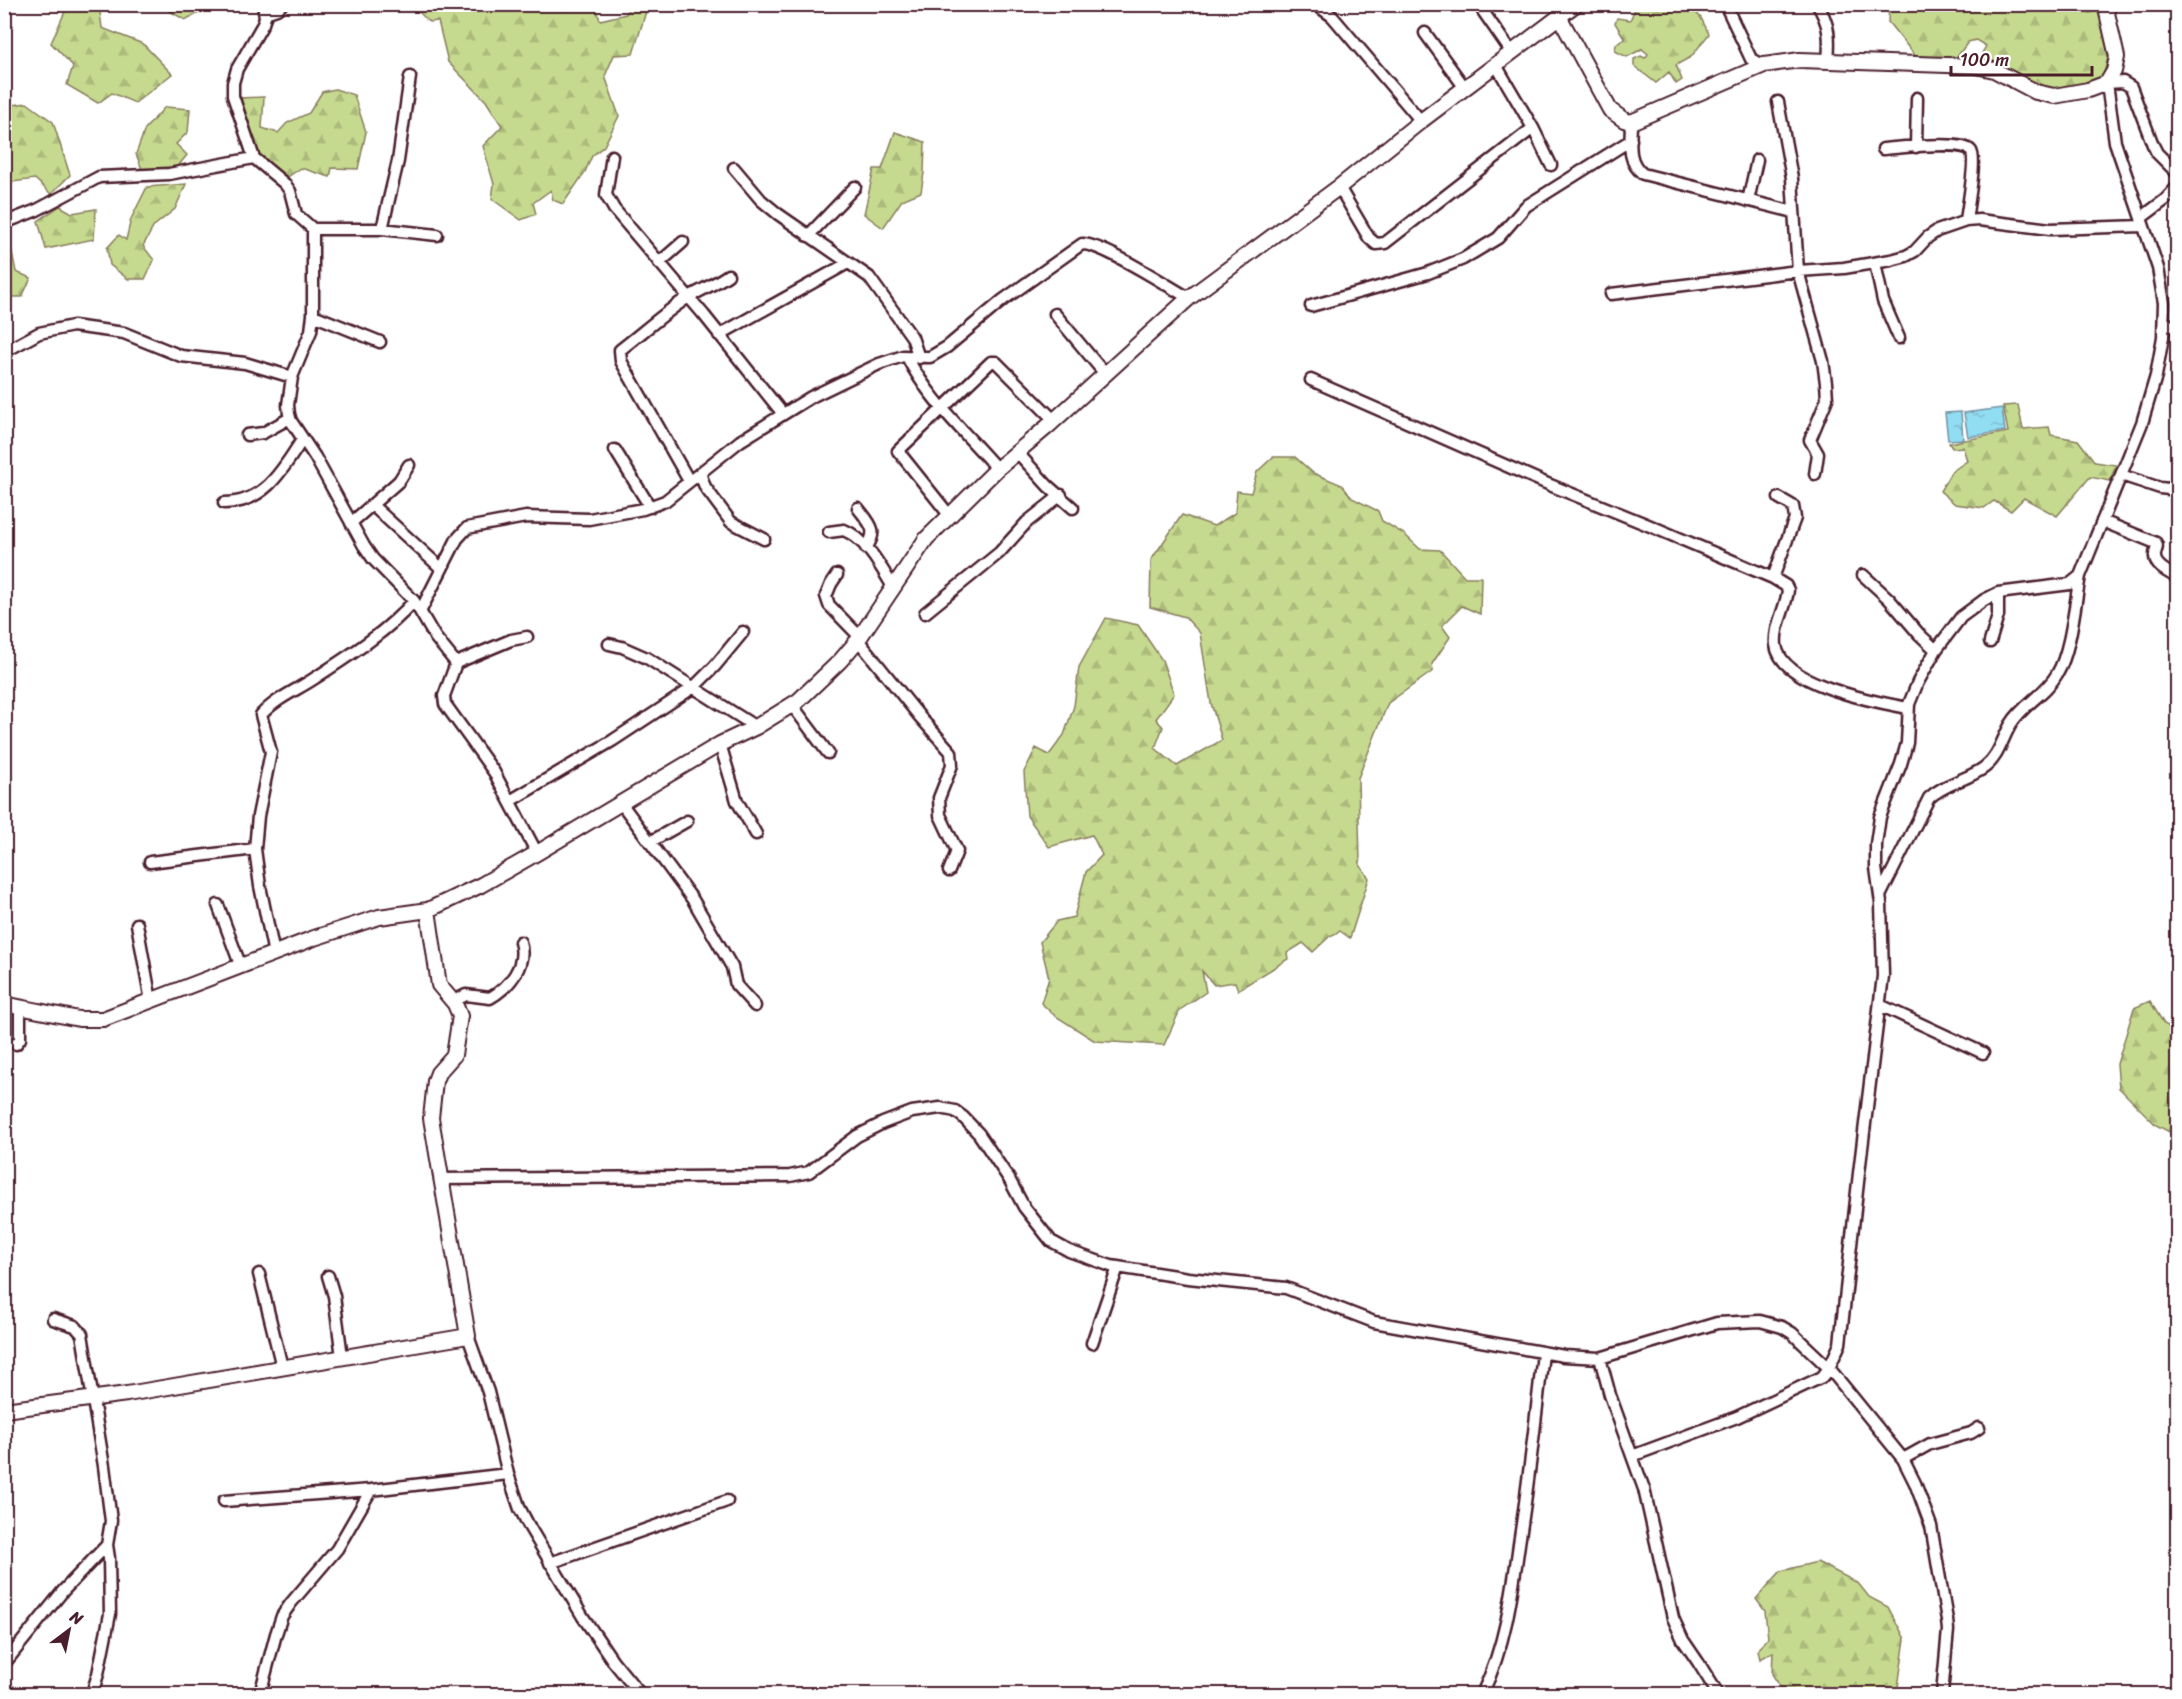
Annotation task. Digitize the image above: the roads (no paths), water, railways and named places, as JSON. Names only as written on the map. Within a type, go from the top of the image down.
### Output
[{"type":"street","points":[[282,4],[277,9],[264,9],[263,24],[248,47],[233,83],[233,96],[254,158],[285,184],[290,191],[296,214],[314,229],[382,229],[437,235]]},
{"type":"street","points":[[1315,4],[1332,16],[1420,121]]},
{"type":"street","points":[[1478,4],[1512,52]]},
{"type":"street","points":[[1725,4],[1751,59],[1764,65]]},
{"type":"street","points":[[1817,4],[1828,26],[1830,37],[1828,61]]},
{"type":"street","points":[[1880,896],[1929,798],[1937,790],[1979,771],[1994,758],[2011,724],[2026,705],[2058,674],[2066,652],[2080,576],[2142,423],[2156,376],[2163,337],[2164,303],[2158,268],[2115,141],[2107,83],[2115,71],[2117,57],[2104,4]]},
{"type":"street","points":[[4,1004],[79,1019],[103,1019],[314,938],[379,917],[428,910],[481,885],[720,744],[756,727],[792,705],[819,682],[859,638],[926,539],[997,469],[1190,298],[1339,187],[1420,121],[1572,6]]},
{"type":"street","points":[[1559,16],[1610,110],[1631,122],[1764,65],[1800,60],[1976,66],[1994,70],[2036,92],[2054,96],[2088,90],[2107,83],[2123,82],[2131,87],[2152,146],[2178,174]]},
{"type":"street","points":[[1425,33],[1465,88]]},
{"type":"street","points":[[1496,65],[1533,128],[1551,165]]},
{"type":"street","points":[[382,229],[398,161],[410,77]]},
{"type":"street","points":[[1916,147],[1917,98]]},
{"type":"street","points":[[1778,102],[1792,178],[1798,271],[1823,361],[1826,383],[1827,399],[1810,440],[1818,454],[1815,474]]},
{"type":"street","points":[[1631,122],[1631,160],[1635,168],[1643,174],[1794,212]]},
{"type":"street","points":[[1339,187],[1369,238],[1377,244],[1385,243],[1533,128]]},
{"type":"street","points":[[1311,306],[1428,273],[1463,259],[1498,238],[1526,206],[1631,140]]},
{"type":"street","points":[[1883,149],[1960,146],[1971,150],[1973,153],[1972,171],[1965,221]]},
{"type":"street","points":[[612,156],[606,184],[608,200],[783,414]]},
{"type":"street","points":[[4,223],[37,210],[99,177],[169,174],[254,158]]},
{"type":"street","points":[[1748,201],[1757,160]]},
{"type":"street","points":[[734,168],[761,200],[808,236],[869,277],[912,337],[919,357]]},
{"type":"street","points":[[1611,294],[1844,267],[1906,256],[1916,251],[1928,237],[1937,231],[1965,221],[1994,220],[2050,229],[2142,222],[2178,186]]},
{"type":"street","points":[[808,236],[855,187]]},
{"type":"street","points":[[314,229],[313,315],[306,347],[292,376],[288,405],[290,418],[373,559],[417,606],[435,637],[456,663]]},
{"type":"street","points":[[659,263],[683,242]]},
{"type":"street","points":[[274,954],[255,849],[258,816],[271,752],[261,715],[276,702],[417,606],[442,569],[457,539],[467,528],[526,517],[589,519],[650,507],[664,501],[740,441],[783,414],[862,372],[898,357],[930,357],[947,347],[1004,300],[1082,244],[1097,248],[1128,263],[1190,298]]},
{"type":"street","points":[[1875,262],[1883,301],[1899,338]]},
{"type":"street","points":[[719,335],[848,263]]},
{"type":"street","points":[[689,481],[621,361],[620,350],[688,298],[728,275]]},
{"type":"street","points":[[1055,314],[1105,374]]},
{"type":"street","points":[[313,315],[381,342]]},
{"type":"street","points":[[2164,321],[2178,331]]},
{"type":"street","points":[[4,352],[39,333],[73,326],[123,333],[181,356],[244,363],[292,376]]},
{"type":"street","points":[[907,357],[919,380],[997,469]]},
{"type":"street","points":[[950,516],[898,452],[991,362],[994,361],[1054,420]]},
{"type":"street","points":[[1311,380],[1550,486],[1773,578],[1786,586],[1788,590],[1776,643],[1784,663],[1837,692],[1908,708]]},
{"type":"street","points":[[247,435],[263,433],[290,418]]},
{"type":"street","points":[[224,503],[249,498],[268,487],[278,477],[302,440]]},
{"type":"street","points":[[615,450],[650,507]]},
{"type":"street","points":[[1017,452],[1048,486],[1061,495],[1073,508]]},
{"type":"street","points":[[351,523],[399,481],[410,465]]},
{"type":"street","points":[[700,473],[705,487],[731,522],[764,539]]},
{"type":"street","points":[[2121,475],[2160,488],[2169,489],[2178,484]]},
{"type":"street","points":[[925,613],[999,553],[1027,522],[1061,495]]},
{"type":"street","points":[[1773,578],[1795,518],[1793,506],[1779,498]]},
{"type":"street","points":[[372,506],[442,569]]},
{"type":"street","points":[[858,508],[874,532],[866,548]]},
{"type":"street","points":[[2102,521],[2156,543],[2158,547],[2155,559],[2157,564],[2178,578]]},
{"type":"street","points":[[829,532],[849,531],[866,548],[893,587]]},
{"type":"street","points":[[837,575],[826,596],[829,605],[859,638],[920,717],[951,752],[952,765],[939,798],[940,815],[957,851],[949,871]]},
{"type":"street","points":[[1863,575],[1889,599],[1936,650]]},
{"type":"street","points":[[1632,1456],[1737,1417],[1822,1377],[1829,1368],[1840,1344],[1848,1288],[1858,1173],[1883,976],[1876,844],[1880,817],[1907,743],[1908,708],[1918,682],[1936,650],[1961,617],[1998,593],[2070,584],[2080,576]]},
{"type":"street","points":[[1990,642],[1998,616],[1998,593]]},
{"type":"street","points":[[510,801],[612,741],[694,687],[743,632]]},
{"type":"street","points":[[527,637],[504,642],[456,663],[444,696],[445,704],[478,748],[510,801],[537,853]]},
{"type":"street","points":[[609,644],[647,658],[756,727]]},
{"type":"street","points":[[792,705],[828,753]]},
{"type":"street","points":[[720,744],[737,801],[756,834]]},
{"type":"street","points":[[621,803],[693,900],[732,967],[736,985],[755,1006]]},
{"type":"street","points":[[650,842],[687,821]]},
{"type":"street","points":[[150,862],[255,849]]},
{"type":"street","points":[[218,905],[241,967]]},
{"type":"street","points":[[428,910],[439,986],[455,1006],[460,1028],[454,1055],[438,1073],[435,1081],[431,1118],[468,1336],[488,1392],[508,1474],[520,1509],[550,1563],[613,1661],[640,1695]]},
{"type":"street","points":[[137,924],[152,1001]]},
{"type":"street","points":[[455,1006],[466,994],[490,998],[513,979],[522,952],[520,942]]},
{"type":"street","points":[[1880,1005],[1983,1053]]},
{"type":"street","points":[[16,1044],[20,1039],[20,1007]]},
{"type":"street","points":[[440,1179],[755,1178],[800,1175],[808,1172],[857,1136],[883,1123],[912,1112],[940,1108],[955,1111],[979,1134],[1009,1179],[1024,1207],[1051,1241],[1069,1251],[1118,1267],[1188,1278],[1286,1288],[1374,1322],[1543,1353],[1600,1358],[1701,1326],[1725,1322],[1760,1321],[1782,1327],[1792,1333],[1829,1368],[1903,1458],[1919,1492],[1934,1539],[1948,1630],[1942,1695]]},
{"type":"street","points":[[1092,1344],[1118,1267]]},
{"type":"street","points":[[259,1274],[282,1367]]},
{"type":"street","points":[[328,1276],[334,1296],[342,1358]]},
{"type":"street","points":[[53,1319],[72,1325],[80,1331],[94,1399],[110,1510],[111,1528],[107,1545],[110,1558],[110,1614],[92,1695]]},
{"type":"street","points":[[4,1410],[94,1399],[468,1336]]},
{"type":"street","points":[[1482,1695],[1502,1641],[1510,1605],[1530,1473],[1543,1353]]},
{"type":"street","points":[[1600,1358],[1610,1395],[1644,1489],[1673,1618],[1683,1640],[1718,1695]]},
{"type":"street","points":[[1903,1458],[1930,1444],[1971,1433],[1979,1428]]},
{"type":"street","points":[[224,1501],[371,1490],[508,1474]]},
{"type":"street","points":[[260,1695],[282,1616],[337,1549],[371,1490]]},
{"type":"street","points":[[550,1563],[727,1501]]},
{"type":"street","points":[[4,1664],[63,1591],[107,1545]]},
{"type":"street","points":[[4,1691],[15,1695]]},
{"type":"water","points":[[2002,408],[2005,431],[1968,437],[1964,413]]},
{"type":"water","points":[[1961,412],[1963,439],[1948,440],[1945,413]]}]
